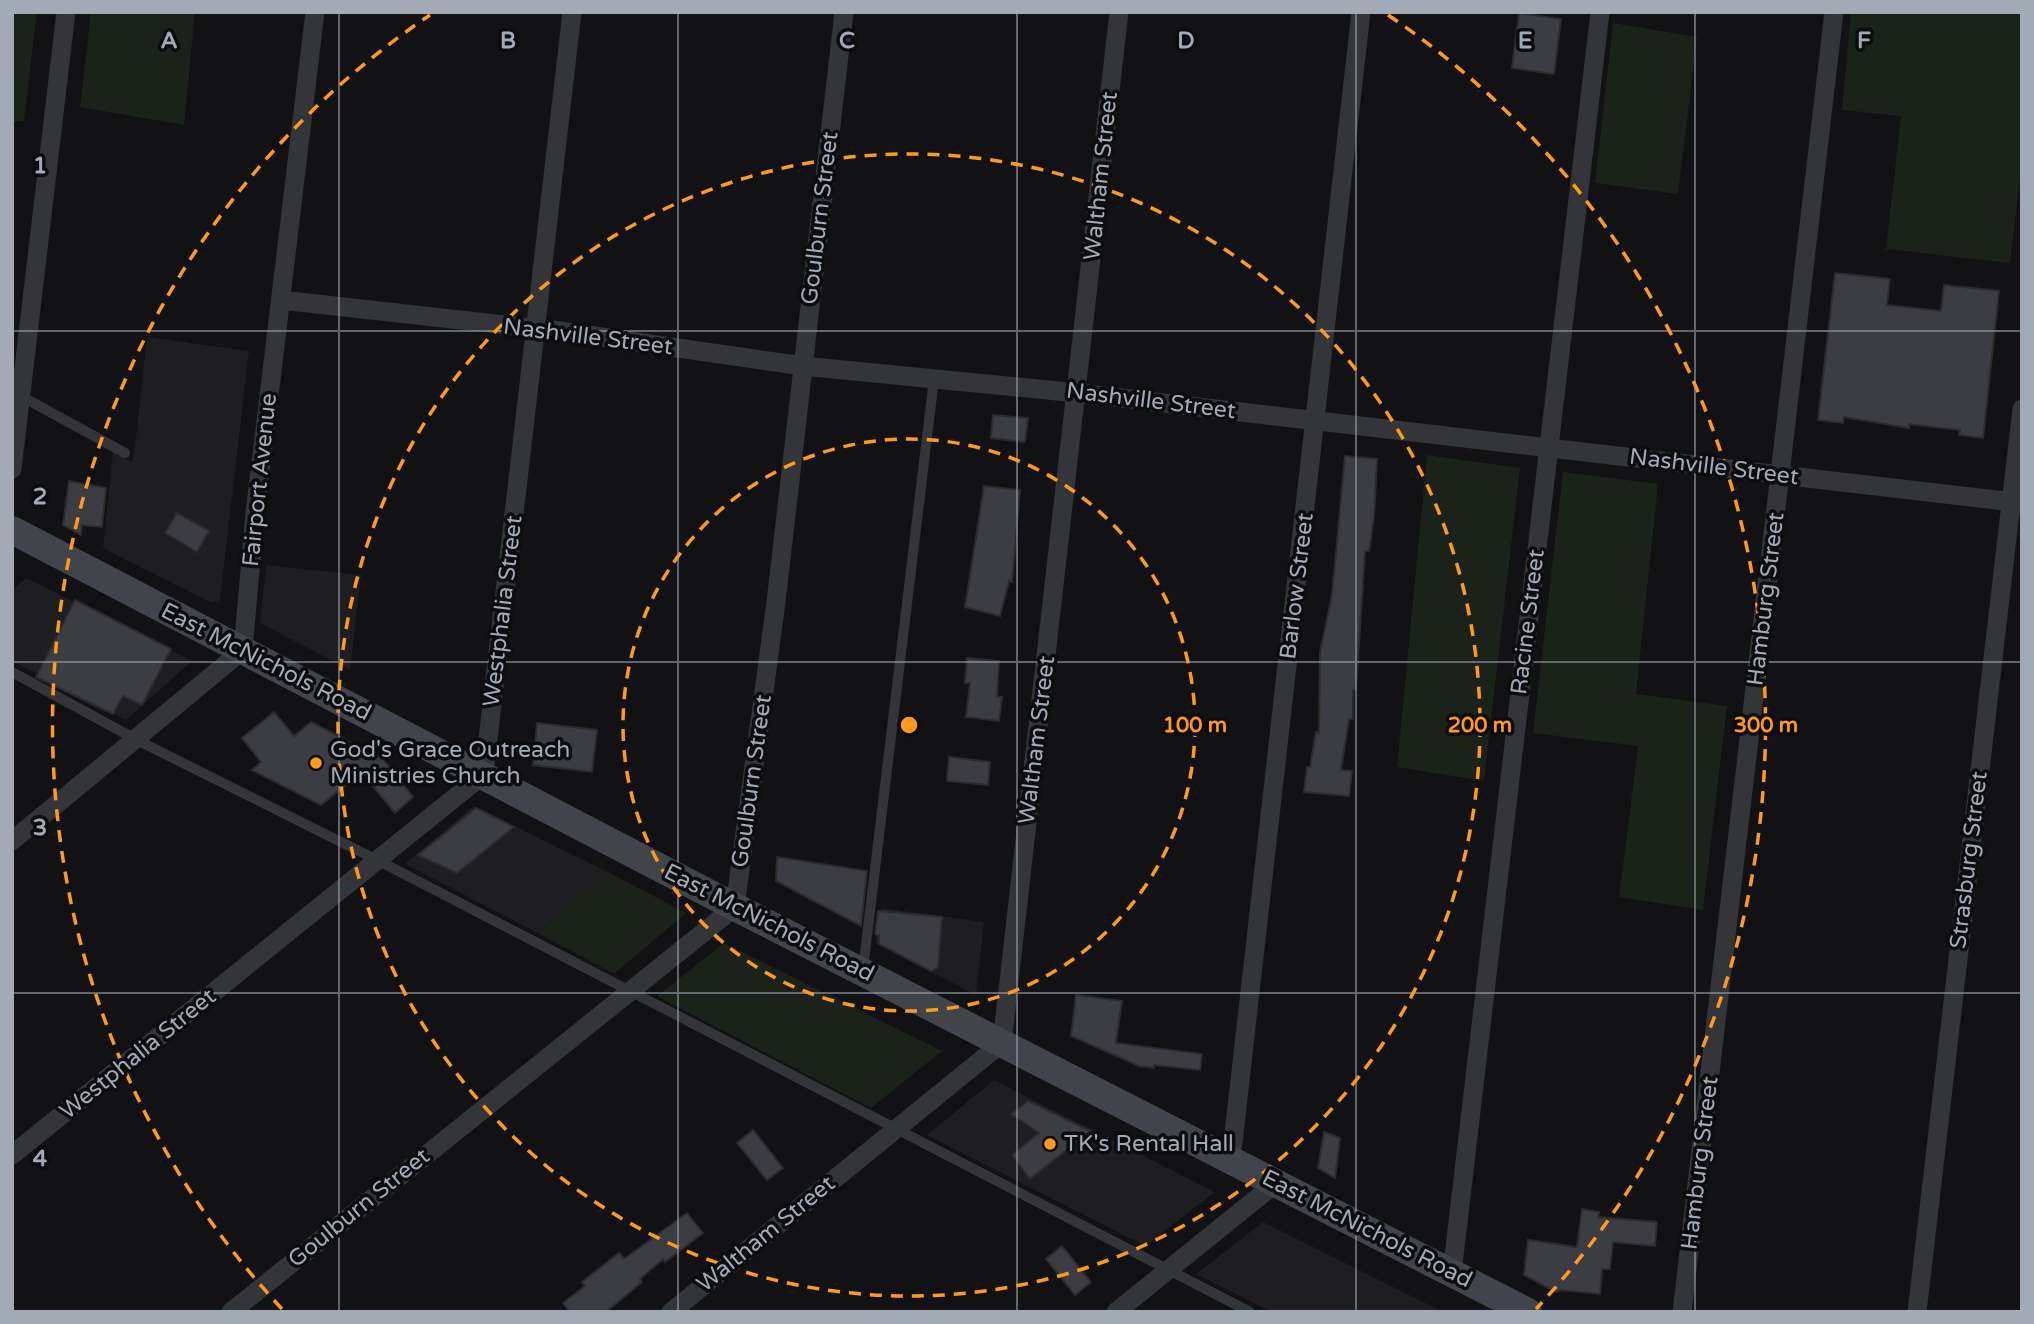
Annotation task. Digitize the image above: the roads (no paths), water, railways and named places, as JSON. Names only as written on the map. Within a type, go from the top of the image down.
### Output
[{"type":"street","points":[[12,470],[16,393],[66,12]]},
{"type":"street","name":"Fairport Avenue","points":[[243,650],[314,12]]},
{"type":"street","name":"Westphalia Street","points":[[12,1155],[484,775],[572,12]]},
{"type":"street","name":"Goulburn Street","points":[[231,1312],[735,906],[776,602],[844,12]]},
{"type":"street","name":"Waltham Street","points":[[671,1312],[1002,1043],[1078,393],[1119,12]]},
{"type":"street","name":"Barlow Street","points":[[1231,1160],[1361,12]]},
{"type":"street","name":"Racine Street","points":[[1452,1273],[1600,12]]},
{"type":"street","name":"Hamburg Street","points":[[1682,1312],[1834,12]]},
{"type":"street","name":"Nashville Street","points":[[281,300],[534,329],[803,366],[1078,393],[2016,502]]},
{"type":"street","name":"Strasburg Street","points":[[1917,1312],[2016,502],[2022,409]]},
{"type":"street","name":"East McNichols Road","points":[[12,530],[735,906],[1528,1312]]},
{"type":"street","points":[[12,841],[243,650]]},
{"type":"street","points":[[1116,1312],[1276,1183]]},
{"type":"lane","points":[[863,972],[934,379]]},
{"type":"lane","points":[[16,393],[125,453]]},
{"type":"lane","points":[[12,672],[137,740],[379,861],[1250,1312]]},
{"type":"place","name":"God's Grace Outreach Ministries Church","points":[[316,763]]},
{"type":"place","name":"TK's Rental Hall","points":[[1050,1144]]}]
